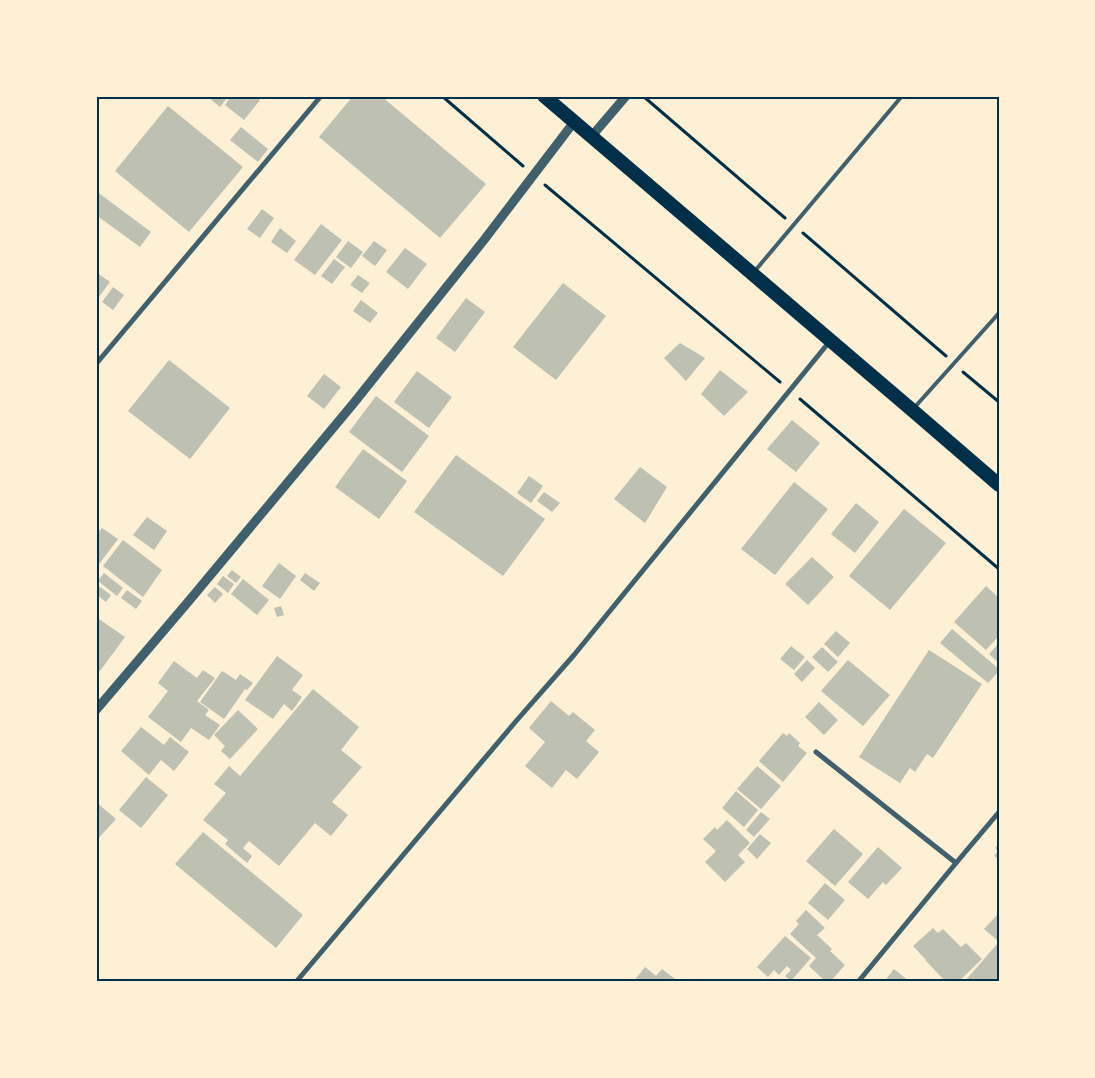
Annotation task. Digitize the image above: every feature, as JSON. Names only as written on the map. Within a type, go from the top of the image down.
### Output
[{"type":"highway","points":[[544,96],[999,486]]},
{"type":"street","points":[[96,364],[321,96]]},
{"type":"street","points":[[591,137],[626,96]]},
{"type":"street","points":[[96,710],[353,404],[484,240],[574,122]]},
{"type":"street","points":[[296,982],[574,655],[830,340]]},
{"type":"street","points":[[816,752],[956,863]]},
{"type":"street","points":[[858,982],[999,812]]},
{"type":"lane","points":[[753,274],[902,96]]},
{"type":"lane","points":[[912,410],[999,313]]},
{"type":"path","points":[[442,96],[999,569]]},
{"type":"path","points":[[642,96],[999,402]]},
{"type":"building","points":[[207,96],[229,96],[220,107]]},
{"type":"building","points":[[231,96],[256,96],[260,100],[244,120],[225,105]]},
{"type":"building","points":[[353,96],[381,96],[486,184],[440,238],[319,137]]},
{"type":"building","points":[[168,106],[243,167],[189,232],[115,171]]},
{"type":"building","points":[[241,127],[268,149],[258,162],[230,140]]},
{"type":"building","points":[[96,191],[151,232],[140,247],[96,215]]},
{"type":"building","points":[[262,209],[274,218],[260,238],[247,229]]},
{"type":"building","points":[[321,224],[342,240],[315,275],[294,260]]},
{"type":"building","points":[[280,228],[296,241],[287,253],[271,242]]},
{"type":"building","points":[[348,241],[363,252],[351,268],[336,257]]},
{"type":"building","points":[[374,241],[387,250],[375,266],[362,256]]},
{"type":"building","points":[[405,248],[427,264],[408,289],[386,272]]},
{"type":"building","points":[[334,259],[345,267],[332,284],[321,276]]},
{"type":"building","points":[[96,272],[110,282],[96,301]]},
{"type":"building","points":[[358,275],[370,283],[362,293],[350,285]]},
{"type":"building","points":[[563,283],[606,316],[556,380],[513,347]]},
{"type":"building","points":[[113,287],[124,295],[113,310],[102,302]]},
{"type":"building","points":[[466,298],[485,312],[455,352],[436,338]]},
{"type":"building","points":[[361,300],[378,313],[370,323],[353,311]]},
{"type":"building","points":[[680,343],[705,358],[686,381],[664,358]]},
{"type":"building","points":[[169,360],[230,408],[190,459],[128,411]]},
{"type":"building","points":[[720,370],[748,392],[724,416],[701,394]]},
{"type":"building","points":[[417,371],[452,397],[429,428],[394,402]]},
{"type":"building","points":[[324,374],[341,387],[324,409],[307,396]]},
{"type":"building","points":[[376,396],[429,436],[402,472],[349,432]]},
{"type":"building","points":[[792,420],[820,443],[796,472],[767,449]]},
{"type":"building","points":[[363,449],[407,481],[379,519],[335,487]]},
{"type":"building","points":[[456,455],[545,519],[503,576],[414,512]]},
{"type":"building","points":[[640,467],[667,487],[645,523],[614,499]]},
{"type":"building","points":[[529,476],[543,486],[531,503],[517,493]]},
{"type":"building","points":[[794,482],[828,509],[775,575],[741,549]]},
{"type":"building","points":[[544,492],[560,503],[552,512],[537,501]]},
{"type":"building","points":[[856,503],[879,522],[855,553],[831,534]]},
{"type":"building","points":[[904,509],[946,543],[890,610],[849,576]]},
{"type":"building","points":[[147,517],[167,531],[154,550],[133,535]]},
{"type":"building","points":[[102,528],[118,539],[96,568],[96,535]]},
{"type":"building","points":[[123,540],[162,570],[143,597],[103,566]]},
{"type":"building","points":[[812,557],[834,577],[808,605],[785,584]]},
{"type":"building","points":[[279,563],[296,576],[280,599],[262,586]]},
{"type":"building","points":[[232,570],[241,577],[236,583],[227,576]]},
{"type":"building","points":[[104,573],[123,588],[117,596],[98,581]]},
{"type":"building","points":[[305,573],[320,583],[314,591],[300,580]]},
{"type":"building","points":[[223,576],[234,584],[228,593],[217,584]]},
{"type":"building","points":[[243,579],[269,600],[257,615],[231,594]]},
{"type":"building","points":[[986,586],[999,598],[999,636],[986,650],[954,622]]},
{"type":"building","points":[[100,587],[111,595],[106,602],[96,594]]},
{"type":"building","points":[[215,587],[223,594],[215,603],[207,595]]},
{"type":"building","points":[[127,590],[142,601],[136,609],[121,598]]},
{"type":"building","points":[[281,606],[284,615],[277,617],[274,608]]},
{"type":"building","points":[[96,617],[125,637],[100,671],[96,668]]},
{"type":"building","points":[[952,629],[999,669],[988,683],[940,643]]},
{"type":"building","points":[[836,631],[850,643],[838,657],[824,644]]},
{"type":"building","points":[[999,643],[999,663],[989,654]]},
{"type":"building","points":[[791,646],[805,657],[794,670],[780,659]]},
{"type":"building","points":[[822,647],[838,662],[828,672],[812,657]]},
{"type":"building","points":[[929,650],[982,684],[933,758],[927,754],[915,772],[910,768],[900,783],[859,757]]},
{"type":"building","points":[[277,656],[303,675],[292,690],[302,697],[292,711],[284,704],[273,719],[245,700]]},
{"type":"building","points":[[807,660],[815,668],[802,682],[794,674]]},
{"type":"building","points":[[848,660],[890,695],[863,726],[821,691]]},
{"type":"building","points":[[174,661],[197,678],[203,670],[215,678],[197,701],[209,710],[205,715],[220,725],[209,740],[191,728],[181,742],[148,717],[168,691],[158,683]]},
{"type":"building","points":[[222,671],[236,680],[240,674],[253,683],[247,690],[245,689],[224,719],[200,702]]},
{"type":"building","points":[[313,689],[359,727],[341,750],[362,767],[332,802],[348,815],[331,836],[315,823],[279,866],[249,841],[243,848],[252,856],[247,863],[225,844],[228,840],[203,820],[226,793],[214,784],[229,766],[240,776]]},
{"type":"building","points":[[551,701],[569,716],[573,712],[595,730],[586,741],[599,752],[577,779],[566,770],[552,788],[525,766],[545,742],[529,728]]},
{"type":"building","points":[[819,702],[838,720],[824,735],[805,717]]},
{"type":"building","points":[[238,710],[258,729],[230,759],[221,751],[225,746],[214,735]]},
{"type":"building","points":[[141,727],[164,745],[170,737],[189,752],[174,771],[161,760],[149,775],[121,751]]},
{"type":"building","points":[[783,733],[787,736],[789,733],[800,743],[798,746],[807,753],[783,782],[759,761]]},
{"type":"building","points":[[757,766],[781,786],[761,809],[737,789]]},
{"type":"building","points":[[146,777],[168,795],[141,828],[119,810]]},
{"type":"building","points":[[736,791],[758,810],[744,827],[722,808]]},
{"type":"building","points":[[96,802],[116,819],[96,841]]},
{"type":"building","points":[[761,812],[770,819],[754,837],[746,830]]},
{"type":"building","points":[[727,820],[750,843],[738,855],[745,862],[725,882],[705,862],[716,851],[703,839],[715,827],[717,830]]},
{"type":"building","points":[[834,829],[863,854],[835,886],[806,861]]},
{"type":"building","points":[[203,832],[303,915],[276,948],[175,864]]},
{"type":"building","points":[[760,834],[771,843],[757,859],[747,849]]},
{"type":"building","points":[[999,843],[999,860],[994,856],[998,851],[995,848]]},
{"type":"building","points":[[878,847],[902,868],[886,885],[883,882],[868,899],[848,882]]},
{"type":"building","points":[[825,883],[845,900],[828,920],[808,903]]},
{"type":"building","points":[[806,910],[825,928],[817,935],[845,965],[830,982],[826,982],[809,966],[816,958],[790,934],[799,924],[796,921]]},
{"type":"building","points":[[999,913],[999,939],[998,941],[984,929]]},
{"type":"building","points":[[933,928],[938,933],[943,929],[961,947],[966,943],[982,959],[958,982],[946,982],[913,946]]},
{"type":"building","points":[[785,936],[811,958],[791,981],[785,976],[791,970],[787,966],[779,975],[774,970],[768,977],[757,967]]},
{"type":"building","points":[[999,942],[999,982],[964,982]]},
{"type":"building","points":[[645,967],[656,976],[662,969],[679,982],[633,982]]},
{"type":"building","points":[[894,969],[910,982],[884,982]]}]
